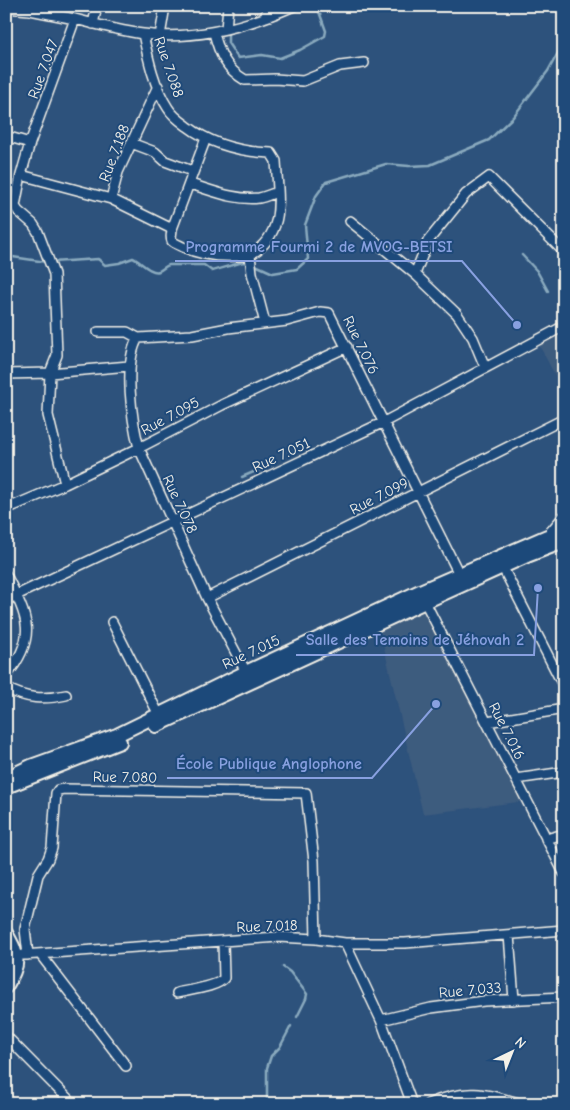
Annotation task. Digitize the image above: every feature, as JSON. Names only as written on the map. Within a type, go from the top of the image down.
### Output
[{"type":"main road","name":"Rue 7.015","points":[[6,778],[31,766],[116,735],[246,672],[460,574],[547,536],[564,532]]},
{"type":"main road","name":"Rue 7.015","points":[[6,787],[120,742],[425,602],[552,546],[564,543]]},
{"type":"main road","points":[[6,932],[17,954],[16,969],[6,987]]},
{"type":"main road","points":[[6,970],[8,958],[17,954]]},
{"type":"street","points":[[93,24],[97,6]]},
{"type":"street","points":[[160,36],[165,6]]},
{"type":"street","points":[[226,29],[228,6]]},
{"type":"street","points":[[266,17],[267,6]]},
{"type":"street","points":[[6,8],[30,8],[143,34],[185,36],[214,33],[245,25],[294,6]]},
{"type":"street","name":"Rue 7.047","points":[[65,484],[48,415],[50,373],[57,355],[54,274],[38,232],[33,224],[15,206],[30,143],[75,19]]},
{"type":"street","points":[[214,33],[218,48],[227,66],[245,80],[275,79],[303,81],[340,66],[364,63]]},
{"type":"street","name":"Rue 7.088","points":[[143,34],[158,86],[168,108],[178,119],[206,138],[240,150],[271,153],[276,160],[277,222],[267,239],[257,251],[250,255]]},
{"type":"street","name":"Rue 7.188","points":[[21,175],[111,199],[118,172],[158,86]]},
{"type":"street","points":[[6,136],[30,143]]},
{"type":"street","points":[[206,138],[172,229],[171,237],[173,242],[192,251],[214,257],[250,255],[252,273],[265,323]]},
{"type":"street","points":[[131,143],[154,152],[165,161],[192,171],[190,184]]},
{"type":"street","points":[[415,274],[428,241],[466,194],[489,177],[564,252]]},
{"type":"street","points":[[190,184],[248,199],[261,198],[277,192]]},
{"type":"street","points":[[111,199],[172,229]]},
{"type":"street","points":[[350,222],[415,274],[457,314],[472,338],[485,368]]},
{"type":"street","name":"Rue 7.076","points":[[98,332],[127,332],[138,338],[192,335],[287,321],[324,312],[332,317],[460,574]]},
{"type":"street","name":"Rue 7.051","points":[[6,600],[384,422],[564,326]]},
{"type":"street","name":"Rue 7.078","points":[[138,338],[133,345],[129,366],[134,431],[139,448],[207,598],[246,672]]},
{"type":"street","name":"Rue 7.095","points":[[6,509],[65,484],[222,405],[347,347]]},
{"type":"street","points":[[6,374],[50,373],[129,366]]},
{"type":"street","name":"Rue 7.099","points":[[207,598],[564,419]]},
{"type":"street","points":[[547,536],[564,516]]},
{"type":"street","points":[[503,568],[564,687]]},
{"type":"street","points":[[6,574],[24,614],[28,636],[21,652],[6,676]]},
{"type":"street","name":"Rue 7.016","points":[[425,602],[564,873]]},
{"type":"street","points":[[112,622],[159,715]]},
{"type":"street","points":[[6,688],[29,698],[52,698],[66,695]]},
{"type":"street","points":[[487,722],[564,709]]},
{"type":"street","points":[[516,779],[564,772]]},
{"type":"street","name":"Rue 7.080","points":[[17,954],[38,875],[48,859],[52,848],[56,793],[58,790],[64,789],[306,794],[314,860],[316,939]]},
{"type":"street","points":[[546,839],[564,834]]},
{"type":"street","points":[[412,1104],[381,1020],[345,943],[404,943],[564,930]]},
{"type":"street","points":[[509,935],[514,1000]]},
{"type":"street","name":"Rue 7.018","points":[[17,954],[278,937],[345,943]]},
{"type":"street","points":[[177,993],[222,981],[224,978],[223,941]]},
{"type":"street","points":[[40,954],[126,1066]]},
{"type":"street","name":"Rue 7.033","points":[[381,1020],[439,1007],[484,1001],[564,997]]},
{"type":"street","points":[[6,1036],[73,1104]]},
{"type":"street","points":[[428,1104],[446,1096],[474,1093],[486,1094],[522,1104]]},
{"type":"shaded area","points":[[564,331],[564,392],[539,345]]},
{"type":"shaded area","points":[[422,610],[526,801],[423,814],[380,630]]},
{"type":"waterway","points":[[228,30],[228,43],[238,58],[262,55],[280,58],[300,50],[325,36],[326,31],[317,6]]},
{"type":"waterway","points":[[52,262],[98,259],[105,265],[133,258],[153,271],[159,271],[169,265],[204,265],[212,271],[243,262],[251,263],[273,273],[297,269],[308,259],[305,225],[316,196],[326,182],[386,164],[430,165],[489,140],[513,117],[548,71],[559,51],[564,28]]},
{"type":"waterway","points":[[522,255],[537,271],[548,291]]},
{"type":"waterway","points":[[6,256],[46,262]]},
{"type":"waterway","points":[[242,477],[272,464]]},
{"type":"waterway","points":[[283,967],[290,972],[307,994],[297,1017]]},
{"type":"waterway","points":[[267,1104],[267,1068],[271,1056],[280,1047],[291,1026]]},
{"type":"place","name":"Programme Fourmi 2 de MVOG-BETSI","points":[[517,325]]},
{"type":"place","name":"Salle des Temoins de Jéhovah 2","points":[[538,588]]},
{"type":"place","name":"École Publique Anglophone","points":[[436,704]]}]
